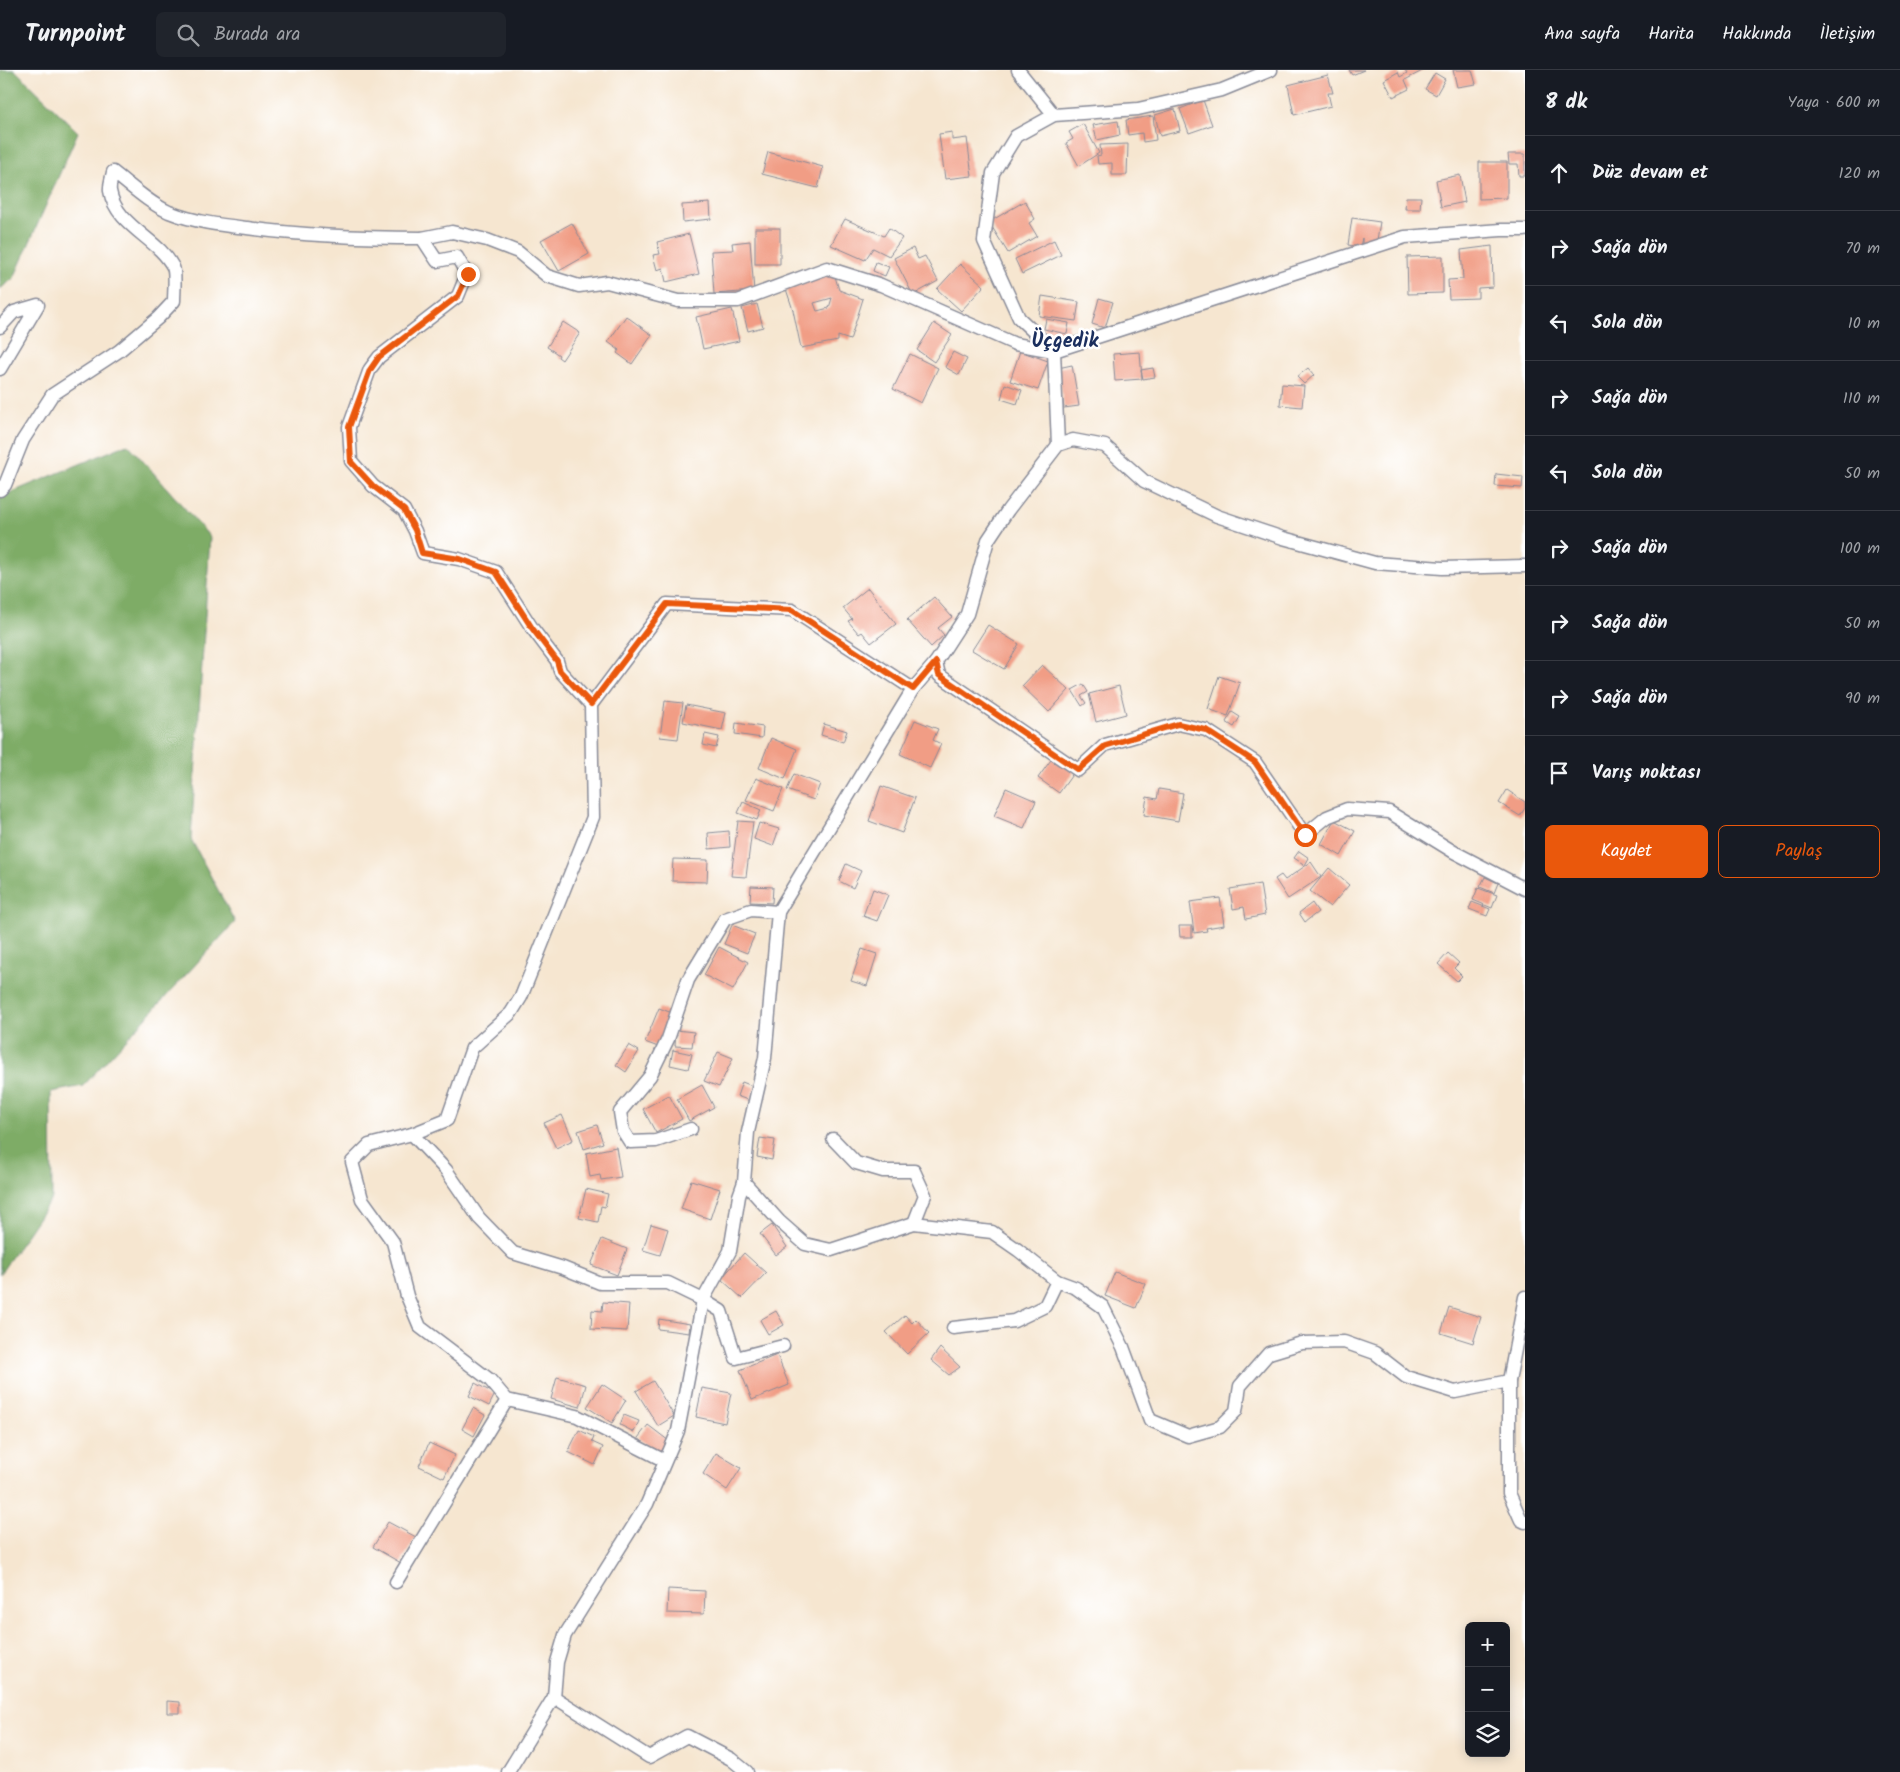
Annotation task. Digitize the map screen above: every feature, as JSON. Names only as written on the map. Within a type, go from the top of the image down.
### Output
[{"type":"street","points":[[1018,70],[1054,115]]},
{"type":"street","points":[[1058,445],[1054,351],[1019,318],[984,241],[993,173],[1016,136],[1054,115],[1138,109],[1222,90],[1271,70]]},
{"type":"street","points":[[0,490],[4,485],[23,440],[52,395],[119,351],[158,318],[174,301],[174,268],[157,246],[130,224],[116,208],[110,190],[113,172],[139,193],[169,212],[207,223],[300,235],[358,238],[422,238],[452,232],[487,240],[518,252],[546,276],[578,286],[607,282],[678,301],[738,301],[827,268],[881,285],[1015,344],[1054,351],[1405,237],[1525,230]]},
{"type":"street","points":[[422,238],[437,261],[457,257],[468,274],[458,296],[379,357],[370,370],[349,427],[351,462],[373,486],[404,510],[415,530],[422,553],[460,559],[496,572],[532,628],[557,661],[560,671],[591,704]]},
{"type":"street","points":[[0,327],[14,312],[38,305],[0,369]]},
{"type":"street","points":[[508,1772],[554,1697],[557,1662],[565,1635],[647,1504],[678,1431],[703,1300],[730,1251],[739,1196],[744,1182],[748,1132],[765,1058],[778,912],[913,689],[936,662],[967,614],[988,540],[1008,510],[1058,445],[1073,440],[1105,446],[1144,481],[1217,516],[1283,538],[1357,558],[1375,562],[1442,568],[1525,566]]},
{"type":"street","points":[[665,1461],[578,1416],[507,1400],[490,1380],[420,1327],[407,1296],[393,1242],[362,1200],[352,1162],[369,1145],[412,1134],[447,1120],[472,1048],[511,1012],[521,997],[593,817],[591,704],[667,604],[792,610],[913,689]]},
{"type":"street","points":[[936,662],[939,675],[1078,770],[1105,746],[1178,724],[1206,730],[1255,762],[1305,835],[1327,817],[1346,809],[1390,812],[1454,852],[1525,889]]},
{"type":"street","points":[[691,1129],[656,1140],[630,1142],[622,1131],[620,1112],[650,1076],[668,1039],[688,980],[725,919],[751,910],[778,912]]},
{"type":"street","points":[[412,1134],[446,1170],[479,1218],[513,1253],[564,1268],[600,1283],[668,1284],[703,1300],[720,1312],[736,1358],[783,1346]]},
{"type":"street","points":[[833,1139],[856,1164],[883,1171],[914,1171],[925,1195],[914,1224]]},
{"type":"street","points":[[744,1182],[779,1221],[806,1244],[831,1250],[914,1224],[992,1232],[1057,1281],[1076,1288],[1103,1307],[1122,1347],[1150,1420],[1188,1436],[1220,1427],[1236,1411],[1240,1386],[1269,1353],[1302,1343],[1344,1342],[1375,1353],[1406,1377],[1455,1392],[1508,1381]]},
{"type":"street","points":[[953,1328],[1014,1321],[1044,1306],[1057,1281]]},
{"type":"street","points":[[1525,1297],[1508,1381],[1510,1493],[1521,1520],[1525,1522]]},
{"type":"street","points":[[396,1582],[507,1400]]},
{"type":"street","points":[[554,1697],[649,1757],[687,1736],[731,1759],[747,1772]]},
{"type":"green space","points":[[0,70],[15,70],[78,132],[14,278],[0,289]]},
{"type":"green space","points":[[128,444],[210,537],[191,839],[235,922],[83,1086],[51,1092],[52,1198],[0,1274],[0,497]]},
{"type":"building","points":[[1349,70],[1364,70],[1352,75]]},
{"type":"building","points":[[1405,70],[1424,70],[1405,80],[1409,89],[1393,97],[1384,80],[1398,72],[1400,77],[1407,73]]},
{"type":"building","points":[[1453,70],[1472,70],[1476,84],[1457,87]]},
{"type":"building","points":[[1435,73],[1445,79],[1436,95],[1425,89]]},
{"type":"building","points":[[1328,75],[1333,93],[1328,93],[1331,106],[1294,115],[1288,85]]},
{"type":"building","points":[[1203,100],[1212,125],[1189,133],[1180,109]]},
{"type":"building","points":[[1175,109],[1180,131],[1160,136],[1155,115]]},
{"type":"building","points":[[1153,116],[1156,140],[1143,142],[1142,133],[1128,135],[1126,120]]},
{"type":"building","points":[[1118,121],[1120,135],[1097,140],[1093,125]]},
{"type":"building","points":[[1083,124],[1099,153],[1079,166],[1066,143],[1073,139],[1069,132]]},
{"type":"building","points":[[952,132],[952,140],[967,138],[972,176],[945,179],[939,134]]},
{"type":"building","points":[[1128,144],[1127,175],[1112,175],[1112,163],[1098,164],[1097,156],[1101,155],[1100,145]]},
{"type":"building","points":[[768,152],[823,167],[818,188],[762,174]]},
{"type":"building","points":[[1508,154],[1525,154],[1525,176],[1519,176],[1518,164],[1509,164]]},
{"type":"building","points":[[1479,162],[1507,162],[1507,198],[1479,199]]},
{"type":"building","points":[[1460,175],[1465,202],[1441,207],[1436,180]]},
{"type":"building","points":[[1406,197],[1421,197],[1420,209],[1405,209]]},
{"type":"building","points":[[1025,201],[1035,219],[1029,223],[1037,236],[1008,253],[989,222]]},
{"type":"building","points":[[710,203],[711,219],[683,222],[682,205]]},
{"type":"building","points":[[1352,218],[1380,222],[1376,246],[1362,244],[1362,238],[1360,247],[1348,245]]},
{"type":"building","points":[[845,219],[884,236],[889,228],[902,238],[889,256],[873,248],[865,260],[831,245]]},
{"type":"building","points":[[572,223],[589,254],[559,271],[541,240]]},
{"type":"building","points":[[755,228],[780,228],[780,264],[755,264]]},
{"type":"building","points":[[689,234],[699,274],[666,282],[663,268],[657,270],[653,255],[660,254],[657,242]]},
{"type":"building","points":[[1054,240],[1061,255],[1022,274],[1015,259]]},
{"type":"building","points":[[750,241],[754,291],[714,294],[711,251],[733,250],[732,243]]},
{"type":"building","points":[[1492,246],[1493,287],[1478,288],[1478,298],[1449,299],[1448,280],[1463,279],[1461,250]]},
{"type":"building","points":[[913,248],[918,259],[925,256],[938,281],[913,295],[894,258]]},
{"type":"building","points":[[1443,256],[1443,293],[1408,294],[1407,257]]},
{"type":"building","points":[[876,262],[889,267],[885,276],[873,271]]},
{"type":"building","points":[[960,264],[984,286],[961,311],[937,289]]},
{"type":"building","points":[[834,273],[839,290],[863,299],[850,340],[838,336],[838,341],[801,348],[793,310],[786,289]],"holes":[[[832,298],[829,308],[817,311],[814,303]]]},
{"type":"building","points":[[1042,296],[1079,302],[1076,321],[1039,316]]},
{"type":"building","points":[[1099,298],[1113,302],[1105,328],[1092,324]]},
{"type":"building","points":[[757,304],[763,327],[748,331],[742,308]]},
{"type":"building","points":[[732,309],[739,341],[703,349],[696,317]]},
{"type":"building","points":[[626,316],[652,335],[632,364],[617,353],[619,350],[608,342]]},
{"type":"building","points":[[1046,319],[1069,323],[1067,334],[1044,329]]},
{"type":"building","points":[[563,322],[580,333],[562,360],[558,357],[559,355],[547,347]]},
{"type":"building","points":[[934,323],[952,335],[934,362],[917,350]]},
{"type":"building","points":[[1020,351],[1048,361],[1038,390],[1010,381]]},
{"type":"building","points":[[953,352],[967,359],[959,375],[945,367]]},
{"type":"building","points":[[1140,352],[1142,379],[1115,381],[1113,354]]},
{"type":"building","points":[[910,354],[938,368],[921,403],[893,389]]},
{"type":"building","points":[[1072,365],[1079,406],[1064,408],[1058,368]]},
{"type":"building","points":[[1153,368],[1155,377],[1143,379],[1141,370]]},
{"type":"building","points":[[1308,368],[1314,375],[1304,384],[1297,377]]},
{"type":"building","points":[[1005,384],[1022,390],[1017,404],[1001,399]]},
{"type":"building","points":[[1282,384],[1304,386],[1302,407],[1280,405]]},
{"type":"building","points":[[1496,474],[1523,477],[1522,488],[1495,486]]},
{"type":"building","points":[[868,588],[896,624],[871,643],[862,632],[859,634],[848,621],[852,619],[843,608]]},
{"type":"building","points":[[934,597],[952,617],[938,628],[944,635],[931,647],[907,620]]},
{"type":"building","points":[[988,625],[1019,644],[1004,669],[972,650]]},
{"type":"building","points":[[1042,665],[1069,690],[1049,712],[1022,686]]},
{"type":"building","points":[[1219,676],[1240,683],[1228,716],[1208,709]]},
{"type":"building","points":[[1083,684],[1088,692],[1081,696],[1086,703],[1082,706],[1072,690]]},
{"type":"building","points":[[1119,686],[1126,714],[1096,722],[1089,694]]},
{"type":"building","points":[[665,701],[683,703],[678,739],[660,737]]},
{"type":"building","points":[[686,705],[726,713],[722,730],[683,722]]},
{"type":"building","points":[[1232,712],[1240,717],[1234,727],[1226,722]]},
{"type":"building","points":[[915,720],[938,729],[933,740],[941,744],[930,768],[900,754]]},
{"type":"building","points":[[736,723],[763,727],[762,738],[735,734]]},
{"type":"building","points":[[824,724],[847,731],[843,742],[821,735]]},
{"type":"building","points":[[705,734],[719,737],[716,748],[703,745]]},
{"type":"building","points":[[771,738],[797,749],[785,779],[759,768]]},
{"type":"building","points":[[1053,757],[1074,772],[1059,793],[1038,778]]},
{"type":"building","points":[[794,774],[820,784],[814,800],[787,790]]},
{"type":"building","points":[[756,778],[783,789],[774,811],[746,800]]},
{"type":"building","points":[[881,786],[915,798],[902,833],[869,821]]},
{"type":"building","points":[[1006,788],[1036,801],[1024,828],[994,816]]},
{"type":"building","points":[[1159,789],[1183,793],[1178,821],[1144,815],[1147,797],[1157,799]]},
{"type":"building","points":[[1507,790],[1525,802],[1525,808],[1520,816],[1499,803]]},
{"type":"building","points":[[743,802],[761,810],[757,820],[738,813]]},
{"type":"building","points":[[1334,820],[1355,831],[1341,856],[1321,844]]},
{"type":"building","points":[[738,821],[753,822],[746,877],[731,876]]},
{"type":"building","points":[[759,823],[779,829],[773,846],[754,839]]},
{"type":"building","points":[[729,831],[730,847],[709,849],[708,833]]},
{"type":"building","points":[[1299,851],[1309,858],[1305,865],[1294,858]]},
{"type":"building","points":[[673,859],[708,860],[707,882],[672,881]]},
{"type":"building","points":[[1311,862],[1321,877],[1288,899],[1275,879],[1281,875],[1285,880]]},
{"type":"building","points":[[846,864],[861,871],[853,888],[839,881]]},
{"type":"building","points":[[1329,868],[1349,885],[1330,907],[1310,891]]},
{"type":"building","points":[[1485,877],[1498,883],[1494,893],[1480,887]]},
{"type":"building","points":[[1260,884],[1265,915],[1246,919],[1244,907],[1233,909],[1230,889]]},
{"type":"building","points":[[751,886],[773,887],[772,903],[750,902]]},
{"type":"building","points":[[1478,888],[1497,895],[1492,908],[1473,900]]},
{"type":"building","points":[[873,889],[888,895],[877,921],[863,916]]},
{"type":"building","points":[[1220,898],[1224,925],[1206,928],[1207,931],[1194,933],[1190,902]]},
{"type":"building","points":[[1472,902],[1490,909],[1487,916],[1469,909]]},
{"type":"building","points":[[1312,903],[1318,912],[1305,922],[1299,913]]},
{"type":"building","points":[[732,925],[755,934],[747,953],[724,944]]},
{"type":"building","points":[[1179,926],[1192,926],[1192,937],[1180,937]]},
{"type":"building","points":[[719,947],[748,962],[733,990],[704,975]]},
{"type":"building","points":[[862,949],[877,954],[867,986],[851,981]]},
{"type":"building","points":[[1448,953],[1459,963],[1454,968],[1462,976],[1457,981],[1438,964]]},
{"type":"building","points":[[659,1008],[672,1013],[658,1047],[645,1042]]},
{"type":"building","points":[[676,1030],[694,1032],[692,1047],[675,1046]]},
{"type":"building","points":[[629,1045],[639,1051],[626,1072],[616,1065]]},
{"type":"building","points":[[673,1050],[692,1054],[688,1069],[670,1065]]},
{"type":"building","points":[[718,1052],[733,1058],[719,1087],[704,1081]]},
{"type":"building","points":[[742,1082],[755,1087],[750,1101],[737,1096]]},
{"type":"building","points":[[702,1085],[714,1107],[689,1121],[677,1099]]},
{"type":"building","points":[[669,1095],[682,1119],[656,1133],[643,1109]]},
{"type":"building","points":[[562,1115],[573,1140],[556,1148],[544,1123]]},
{"type":"building","points":[[597,1125],[603,1143],[584,1149],[578,1131]]},
{"type":"building","points":[[760,1138],[775,1140],[772,1160],[757,1157]]},
{"type":"building","points":[[616,1147],[621,1177],[601,1180],[600,1175],[590,1177],[586,1153]]},
{"type":"building","points":[[691,1180],[720,1189],[710,1219],[681,1209]]},
{"type":"building","points":[[586,1189],[608,1194],[605,1207],[601,1206],[598,1222],[579,1218]]},
{"type":"building","points":[[651,1224],[668,1229],[660,1255],[643,1250]]},
{"type":"building","points":[[772,1225],[787,1247],[776,1255],[760,1234]]},
{"type":"building","points":[[602,1239],[627,1249],[617,1275],[591,1265]]},
{"type":"building","points":[[744,1253],[766,1273],[742,1298],[721,1279]]},
{"type":"building","points":[[1115,1272],[1146,1284],[1136,1308],[1105,1296]]},
{"type":"building","points":[[603,1302],[629,1304],[627,1331],[591,1329],[592,1310],[602,1311]]},
{"type":"building","points":[[1449,1307],[1481,1317],[1473,1343],[1441,1333]]},
{"type":"building","points":[[776,1311],[784,1325],[768,1334],[760,1320]]},
{"type":"building","points":[[905,1315],[912,1323],[916,1319],[929,1333],[907,1354],[886,1332]]},
{"type":"building","points":[[659,1319],[690,1324],[689,1333],[658,1329]]},
{"type":"building","points":[[940,1348],[960,1367],[949,1375],[931,1360]]},
{"type":"building","points":[[777,1355],[789,1385],[752,1400],[740,1370]]},
{"type":"building","points":[[557,1377],[586,1385],[580,1407],[551,1399]]},
{"type":"building","points":[[653,1381],[674,1416],[658,1426],[636,1391]]},
{"type":"building","points":[[475,1383],[495,1394],[489,1406],[469,1396]]},
{"type":"building","points":[[602,1384],[626,1400],[612,1423],[587,1407]]},
{"type":"building","points":[[702,1388],[731,1393],[725,1423],[696,1417]]},
{"type":"building","points":[[473,1408],[485,1415],[474,1436],[462,1429]]},
{"type":"building","points":[[624,1415],[639,1421],[634,1432],[620,1425]]},
{"type":"building","points":[[648,1425],[669,1441],[659,1454],[638,1438]]},
{"type":"building","points":[[579,1430],[594,1437],[592,1442],[603,1447],[595,1465],[568,1452]]},
{"type":"building","points":[[429,1443],[455,1455],[444,1478],[419,1466]]},
{"type":"building","points":[[716,1453],[741,1468],[727,1490],[703,1474]]},
{"type":"building","points":[[388,1522],[416,1537],[401,1563],[373,1547]]},
{"type":"building","points":[[668,1589],[705,1591],[704,1614],[667,1613]]},
{"type":"building","points":[[167,1701],[180,1702],[180,1713],[167,1713]]},
{"type":"district","name":"Üçgedik","points":[[1065,340]]},
{"type":"route","points":[[468,274],[458,296],[447,307],[379,357],[370,370],[349,427],[351,462],[373,486],[404,510],[415,530],[422,553],[460,559],[496,572],[532,628],[557,661],[560,671],[591,704],[667,604],[792,610],[913,689],[936,662],[939,675],[1078,770],[1105,746],[1178,724],[1206,730],[1255,762],[1305,835]]}]
